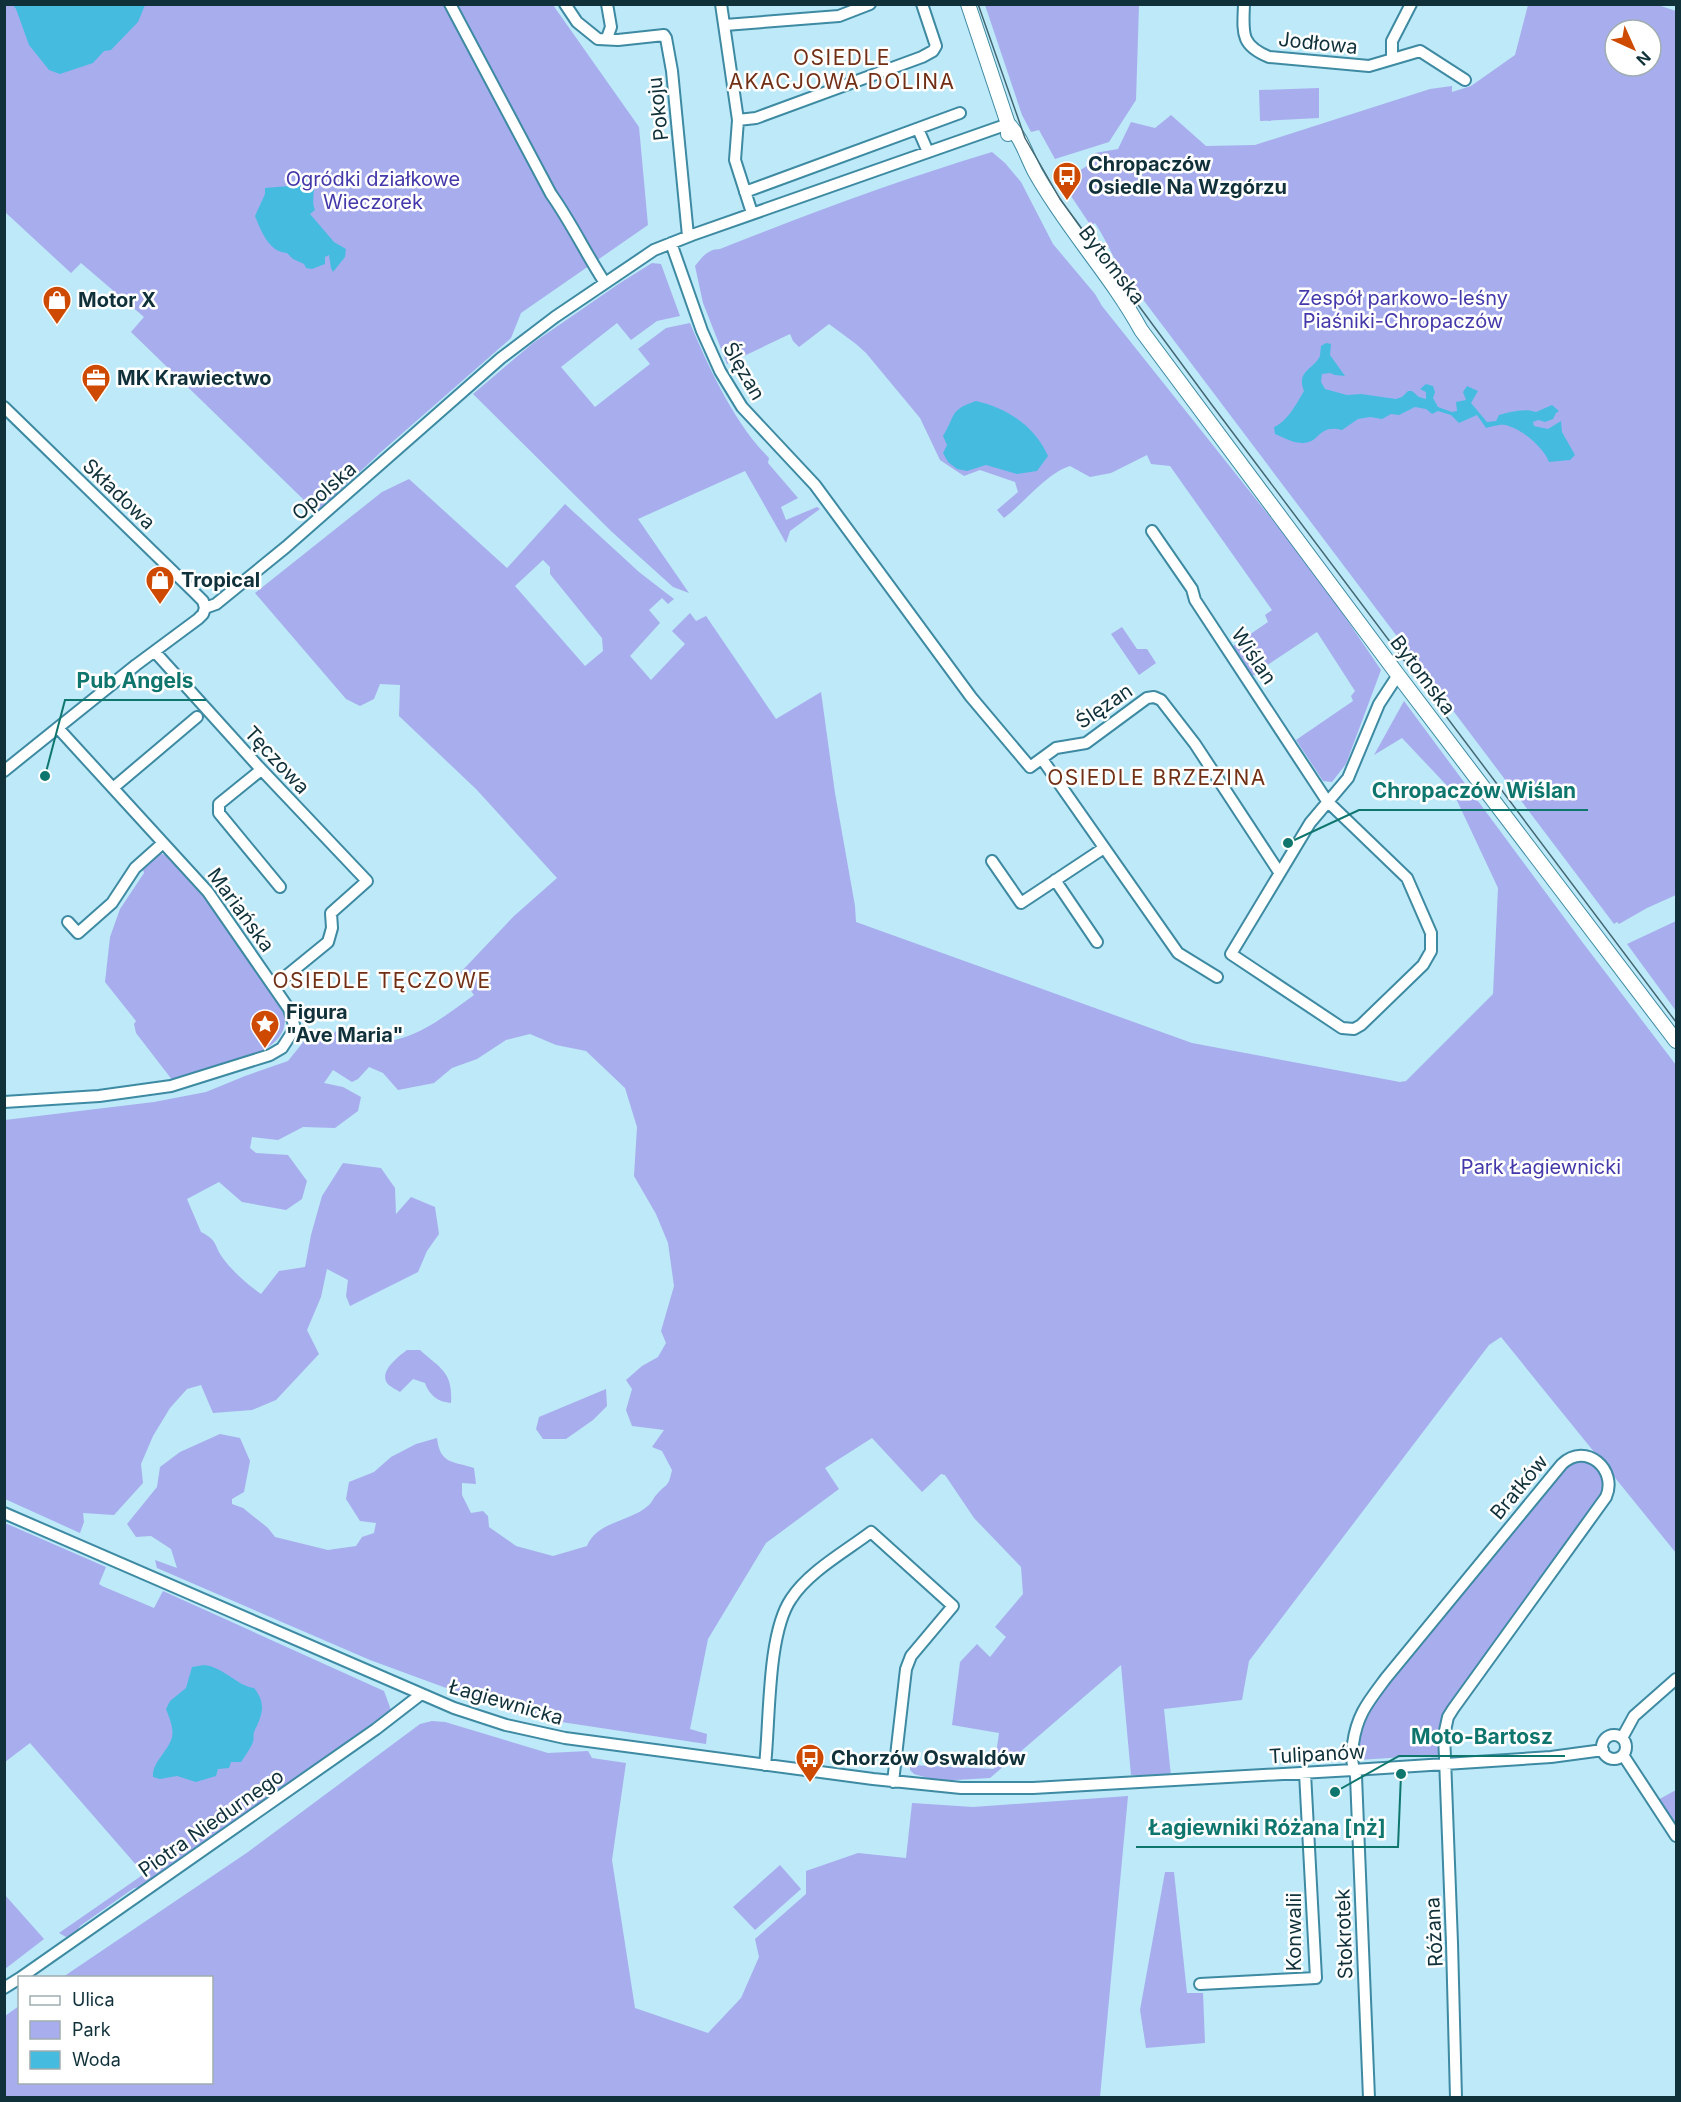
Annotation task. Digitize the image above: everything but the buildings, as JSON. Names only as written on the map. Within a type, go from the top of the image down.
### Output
[{"type":"main road","name":"Bytomska","points":[[968,4],[1008,124],[1009,139],[1060,229],[1121,312],[1141,330],[1398,675],[1677,1041]]},
{"type":"street","points":[[450,4],[552,194],[605,283]]},
{"type":"street","name":"Pokoju","points":[[565,4],[577,22],[598,39],[618,40],[664,35],[666,38],[672,71],[688,236]]},
{"type":"street","points":[[607,4],[611,27],[607,38]]},
{"type":"street","points":[[721,4],[738,120],[735,160],[752,213]]},
{"type":"street","points":[[725,25],[840,16],[870,4]]},
{"type":"street","points":[[738,120],[756,118],[777,111],[933,51],[936,46],[922,4]]},
{"type":"street","name":"Jodłowa","points":[[1244,4],[1245,36],[1255,51],[1269,57],[1370,66],[1420,51],[1465,80]]},
{"type":"street","points":[[1392,59],[1392,41],[1411,4]]},
{"type":"street","points":[[745,192],[960,113]]},
{"type":"street","points":[[671,243],[1008,124]]},
{"type":"street","points":[[918,129],[928,152]]},
{"type":"street","name":"Opolska","points":[[5,771],[136,665],[198,619],[205,608],[216,604],[286,547],[501,358],[605,283],[654,250],[671,243]]},
{"type":"street","name":"Ślęzan","points":[[671,243],[702,331],[720,371],[742,406],[815,485],[991,722],[1030,767],[1056,748],[1086,743],[1147,698],[1154,697],[1161,700],[1195,744],[1279,872]]},
{"type":"street","name":"Składowa","points":[[4,407],[203,601],[205,608]]},
{"type":"street","name":"Wiślan","points":[[1152,531],[1192,589],[1201,608],[1327,801],[1407,878],[1431,933],[1432,942],[1428,958],[1361,1025],[1348,1029],[1337,1026],[1232,954],[1279,872]]},
{"type":"street","name":"Tęczowa","points":[[155,652],[261,770],[367,882],[331,914],[332,928],[328,942],[274,986]]},
{"type":"street","points":[[1279,872],[1310,823],[1348,778],[1378,704],[1398,675]]},
{"type":"street","points":[[113,788],[197,717]]},
{"type":"street","name":"Mariańska","points":[[4,1102],[99,1096],[178,1085],[270,1055],[282,1048],[295,1028],[289,1010],[274,986],[208,892],[58,728]]},
{"type":"street","points":[[1042,759],[1178,952],[1217,977]]},
{"type":"street","points":[[261,770],[219,804],[219,813],[280,887]]},
{"type":"street","points":[[68,922],[78,933],[112,903],[135,868],[163,843]]},
{"type":"street","points":[[992,861],[1021,903],[1104,848]]},
{"type":"street","points":[[1055,880],[1097,942]]},
{"type":"street","name":"Bratków","points":[[1353,1770],[1351,1764],[1355,1731],[1362,1709],[1562,1464],[1573,1455],[1586,1455],[1603,1469],[1609,1483],[1608,1491],[1448,1717],[1444,1735],[1445,1764]]},
{"type":"street","name":"Łagiewnicka","points":[[4,1513],[420,1695],[478,1716],[535,1732],[893,1782],[961,1788],[1033,1788]]},
{"type":"street","points":[[765,1765],[775,1646],[781,1620],[790,1599],[801,1586],[871,1532],[953,1606],[911,1656],[906,1669],[893,1782]]},
{"type":"street","points":[[1622,1738],[1634,1716],[1677,1679]]},
{"type":"street","name":"Piotra Niedurnego","points":[[23,1976],[376,1729],[420,1695]]},
{"type":"street","points":[[1615,1734],[1622,1738],[1626,1747],[1623,1755],[1614,1759],[1605,1755],[1603,1743],[1608,1736],[1615,1734]]},
{"type":"street","name":"Tulipanów","points":[[1033,1788],[1551,1758],[1603,1750]]},
{"type":"street","points":[[1623,1755],[1677,1836]]},
{"type":"street","name":"Różana","points":[[1445,1764],[1456,2097]]},
{"type":"street","name":"Stokrotek","points":[[1353,1770],[1356,1776],[1369,2097]]},
{"type":"street","name":"Konwalii","points":[[1200,1984],[1316,1978],[1305,1773]]},
{"type":"street","name":"Piotra Niedurnego","points":[[4,1988],[18,1979]]},
{"type":"green space","name":"Zespół parkowo-leśny Piaśniki-Chropaczów","points":[[1655,4],[1676,11],[1676,895],[1619,924],[1617,922],[1614,924],[1120,269],[1095,223],[1091,226],[1061,181],[1094,162],[1095,153],[1118,149],[1131,122],[1155,128],[1171,115],[1206,146],[1255,145],[1430,89],[1452,86],[1452,92],[1471,86],[1515,55],[1528,5]]},
{"type":"green space","name":"Ogródki działkowe Wieczorek","points":[[4,5],[553,5],[639,127],[648,225],[521,313],[511,338],[381,452],[318,511],[304,507],[303,499],[131,332],[144,317],[81,263],[71,273],[5,212]]},
{"type":"green space","points":[[985,5],[1139,5],[1136,100],[1109,142],[1055,159],[1039,130],[1031,132],[1022,115]]},
{"type":"green space","points":[[1319,88],[1319,118],[1260,121],[1259,90]]},
{"type":"green space","points":[[992,152],[1021,182],[1053,244],[1318,577],[1381,670],[1346,764],[1332,782],[1323,781],[1296,740],[1353,701],[1351,696],[1355,691],[1317,632],[1263,668],[1265,673],[1260,676],[1252,675],[1233,646],[1268,622],[1265,615],[1272,610],[1170,466],[1151,464],[1147,455],[1111,473],[1090,477],[1070,466],[1045,481],[1004,518],[997,510],[1018,492],[1015,482],[980,470],[964,476],[940,460],[920,418],[866,353],[829,324],[799,347],[790,334],[727,364],[703,303],[695,266],[706,254],[855,198]]},
{"type":"green space","points":[[652,263],[661,264],[680,316],[657,321],[631,340],[617,323],[561,367],[595,407],[650,364],[638,349],[666,328],[690,323],[714,376],[734,412],[756,444],[769,458],[768,463],[798,498],[781,507],[786,520],[817,507],[820,509],[790,531],[786,543],[745,471],[638,519],[689,593],[673,587],[612,532],[473,394],[533,343]]},
{"type":"green space","name":"Park Łagiewnicki","points":[[409,479],[507,568],[565,504],[639,572],[674,599],[668,604],[662,598],[649,610],[660,623],[630,656],[651,680],[685,644],[672,631],[690,613],[696,621],[706,616],[776,719],[821,692],[856,922],[1192,1043],[1400,1082],[1406,1081],[1493,994],[1498,888],[1453,792],[1402,738],[1374,755],[1404,701],[1676,1065],[1676,1553],[1501,1337],[1489,1345],[1249,1661],[1242,1700],[1164,1709],[1171,1776],[1131,1775],[1121,1665],[990,1778],[938,1781],[914,1774],[910,1770],[910,1765],[994,1769],[999,1733],[952,1725],[960,1662],[977,1644],[990,1657],[1006,1637],[995,1627],[1023,1594],[1021,1567],[974,1518],[945,1475],[941,1474],[922,1492],[872,1438],[825,1468],[839,1489],[766,1543],[708,1639],[690,1729],[707,1734],[706,1744],[522,1716],[370,1660],[157,1568],[155,1560],[177,1568],[171,1549],[151,1536],[136,1537],[127,1524],[157,1487],[160,1467],[180,1452],[220,1434],[240,1438],[250,1461],[244,1492],[232,1499],[232,1504],[243,1508],[268,1528],[275,1537],[328,1550],[356,1546],[362,1537],[374,1533],[376,1523],[360,1521],[346,1499],[349,1482],[374,1472],[391,1457],[416,1444],[437,1438],[444,1457],[474,1468],[476,1484],[462,1483],[462,1495],[471,1513],[483,1511],[488,1516],[489,1527],[516,1546],[553,1556],[587,1546],[598,1531],[642,1511],[670,1480],[672,1470],[662,1451],[652,1447],[664,1430],[632,1426],[626,1410],[632,1389],[626,1380],[642,1366],[658,1357],[666,1343],[661,1331],[674,1286],[668,1243],[656,1214],[634,1176],[637,1127],[625,1088],[586,1051],[556,1045],[530,1034],[506,1040],[477,1059],[452,1068],[434,1083],[398,1090],[383,1073],[369,1067],[352,1082],[333,1070],[324,1083],[343,1087],[361,1097],[358,1111],[335,1128],[303,1127],[278,1140],[252,1137],[250,1148],[256,1153],[288,1155],[307,1181],[302,1199],[286,1210],[242,1202],[219,1182],[187,1199],[201,1232],[213,1240],[226,1262],[250,1286],[261,1294],[279,1271],[305,1267],[322,1196],[343,1163],[381,1168],[395,1188],[396,1214],[411,1197],[435,1207],[439,1234],[427,1251],[418,1272],[350,1306],[346,1296],[348,1280],[327,1269],[321,1297],[307,1330],[319,1354],[276,1400],[252,1410],[213,1413],[201,1385],[187,1389],[170,1408],[153,1436],[141,1464],[143,1483],[114,1515],[83,1513],[84,1522],[80,1533],[5,1499],[5,1120],[154,1102],[206,1092],[288,1061],[313,1030],[319,1036],[328,1039],[339,1028],[364,1041],[380,1042],[409,1036],[436,1022],[474,995],[459,974],[514,916],[557,878],[476,789],[399,716],[400,685],[380,684],[374,699],[360,706],[346,699],[255,593],[382,492]],"holes":[[[543,560],[550,567],[550,574],[602,638],[603,651],[585,666],[515,586]]]},
{"type":"green space","points":[[1122,627],[1137,649],[1147,649],[1156,663],[1139,675],[1111,634]]},
{"type":"green space","points":[[157,854],[170,857],[201,891],[284,1011],[285,1018],[284,1028],[279,1037],[260,1052],[230,1064],[173,1081],[136,1033],[134,1024],[136,1021],[105,982],[110,937],[120,909],[144,873],[142,866]]},
{"type":"green space","points":[[1676,921],[1676,1011],[1627,944]]},
{"type":"green space","points":[[407,1350],[420,1350],[440,1367],[450,1384],[451,1403],[438,1399],[429,1391],[425,1383],[413,1379],[400,1392],[387,1383],[385,1378],[388,1369]]},
{"type":"green space","points":[[606,1389],[607,1406],[593,1420],[566,1439],[543,1439],[536,1429],[539,1417]]},
{"type":"green space","points":[[1586,1455],[1609,1483],[1440,1736],[1439,1755],[1357,1760],[1358,1719],[1562,1464]]},
{"type":"green space","points":[[5,1523],[106,1567],[99,1584],[102,1586],[154,1608],[163,1591],[384,1691],[391,1710],[142,1887],[134,1888],[80,1926],[77,1932],[66,1937],[59,1933],[144,1874],[30,1743],[5,1762]]},
{"type":"green space","points":[[432,1721],[445,1722],[548,1753],[588,1751],[592,1758],[626,1763],[612,1860],[635,2008],[708,2033],[741,1998],[759,1957],[755,1939],[806,1894],[806,1871],[858,1853],[906,1858],[912,1803],[973,1807],[1128,1796],[1100,2097],[5,2097],[5,2016],[18,2007],[18,2084],[213,2084],[213,1976],[64,1976],[248,1852],[420,1724]]},
{"type":"green space","points":[[1676,1790],[1676,1836],[1654,1802]]},
{"type":"green space","points":[[780,1865],[801,1889],[755,1930],[733,1907]]},
{"type":"green space","points":[[1165,1872],[1174,1872],[1187,1993],[1203,1993],[1205,2043],[1146,2048],[1140,2010]]},
{"type":"green space","points":[[5,1895],[44,1939],[5,1969]]},
{"type":"water","points":[[13,5],[145,5],[138,22],[111,50],[104,51],[93,63],[60,74],[49,70],[29,45]]},
{"type":"water","points":[[310,174],[315,178],[313,199],[315,210],[310,214],[334,242],[346,249],[345,257],[333,272],[329,255],[325,257],[325,264],[312,269],[306,268],[304,264],[287,253],[275,249],[266,240],[255,216],[265,194],[265,188],[289,186],[304,175]]},
{"type":"water","points":[[1326,343],[1331,344],[1330,355],[1345,376],[1322,374],[1321,382],[1325,389],[1347,395],[1361,394],[1396,399],[1412,391],[1426,399],[1426,392],[1420,389],[1426,384],[1433,386],[1435,392],[1433,398],[1438,407],[1452,412],[1457,411],[1456,402],[1466,400],[1463,392],[1467,386],[1478,391],[1471,403],[1487,422],[1496,421],[1499,415],[1522,410],[1536,412],[1552,405],[1559,411],[1553,419],[1545,422],[1538,420],[1533,422],[1534,426],[1548,429],[1561,421],[1562,432],[1575,455],[1570,460],[1549,462],[1537,444],[1511,427],[1501,425],[1486,428],[1477,415],[1459,423],[1451,415],[1438,411],[1432,414],[1426,409],[1415,407],[1399,415],[1391,414],[1382,419],[1370,417],[1358,419],[1342,430],[1324,431],[1309,442],[1296,442],[1275,434],[1274,427],[1287,417],[1298,401],[1304,391],[1302,379],[1320,356],[1321,346]]},
{"type":"water","points":[[976,401],[1009,414],[1028,427],[1036,436],[1048,456],[1037,471],[1017,474],[986,465],[967,471],[957,469],[948,462],[943,453],[947,445],[943,436],[957,410]]},
{"type":"water","points":[[211,1666],[242,1684],[254,1688],[258,1694],[262,1710],[252,1744],[241,1762],[231,1762],[229,1768],[218,1769],[216,1776],[196,1782],[177,1776],[160,1779],[153,1777],[155,1767],[172,1737],[172,1726],[166,1709],[170,1701],[186,1688],[192,1667]]},
{"type":"tram line","points":[[978,4],[1025,138],[1060,199],[1676,1022]]},
{"type":"place","name":"Chropaczów Osiedle Na Wzgórzu","points":[[1067,202]]},
{"type":"place","name":"Motor X","points":[[57,326]]},
{"type":"place","name":"MK Krawiectwo","points":[[96,404]]},
{"type":"place","name":"Tropical","points":[[160,606]]},
{"type":"place","name":"Pub Angels","points":[[45,776]]},
{"type":"place","name":"Chropaczów Wiślan","points":[[1288,843]]},
{"type":"place","name":"Figura \"Ave Maria\"","points":[[265,1050]]},
{"type":"place","name":"Łagiewniki Różana [nż]","points":[[1401,1774]]},
{"type":"place","name":"Chorzów Oswaldów","points":[[810,1784]]},
{"type":"place","name":"Moto-Bartosz","points":[[1335,1792]]},
{"type":"district","name":"OSIEDLE AKACJOWA DOLINA","points":[[842,69]]},
{"type":"district","name":"OSIEDLE BRZEZINA","points":[[1157,777]]},
{"type":"district","name":"OSIEDLE TĘCZOWE","points":[[382,980]]}]
